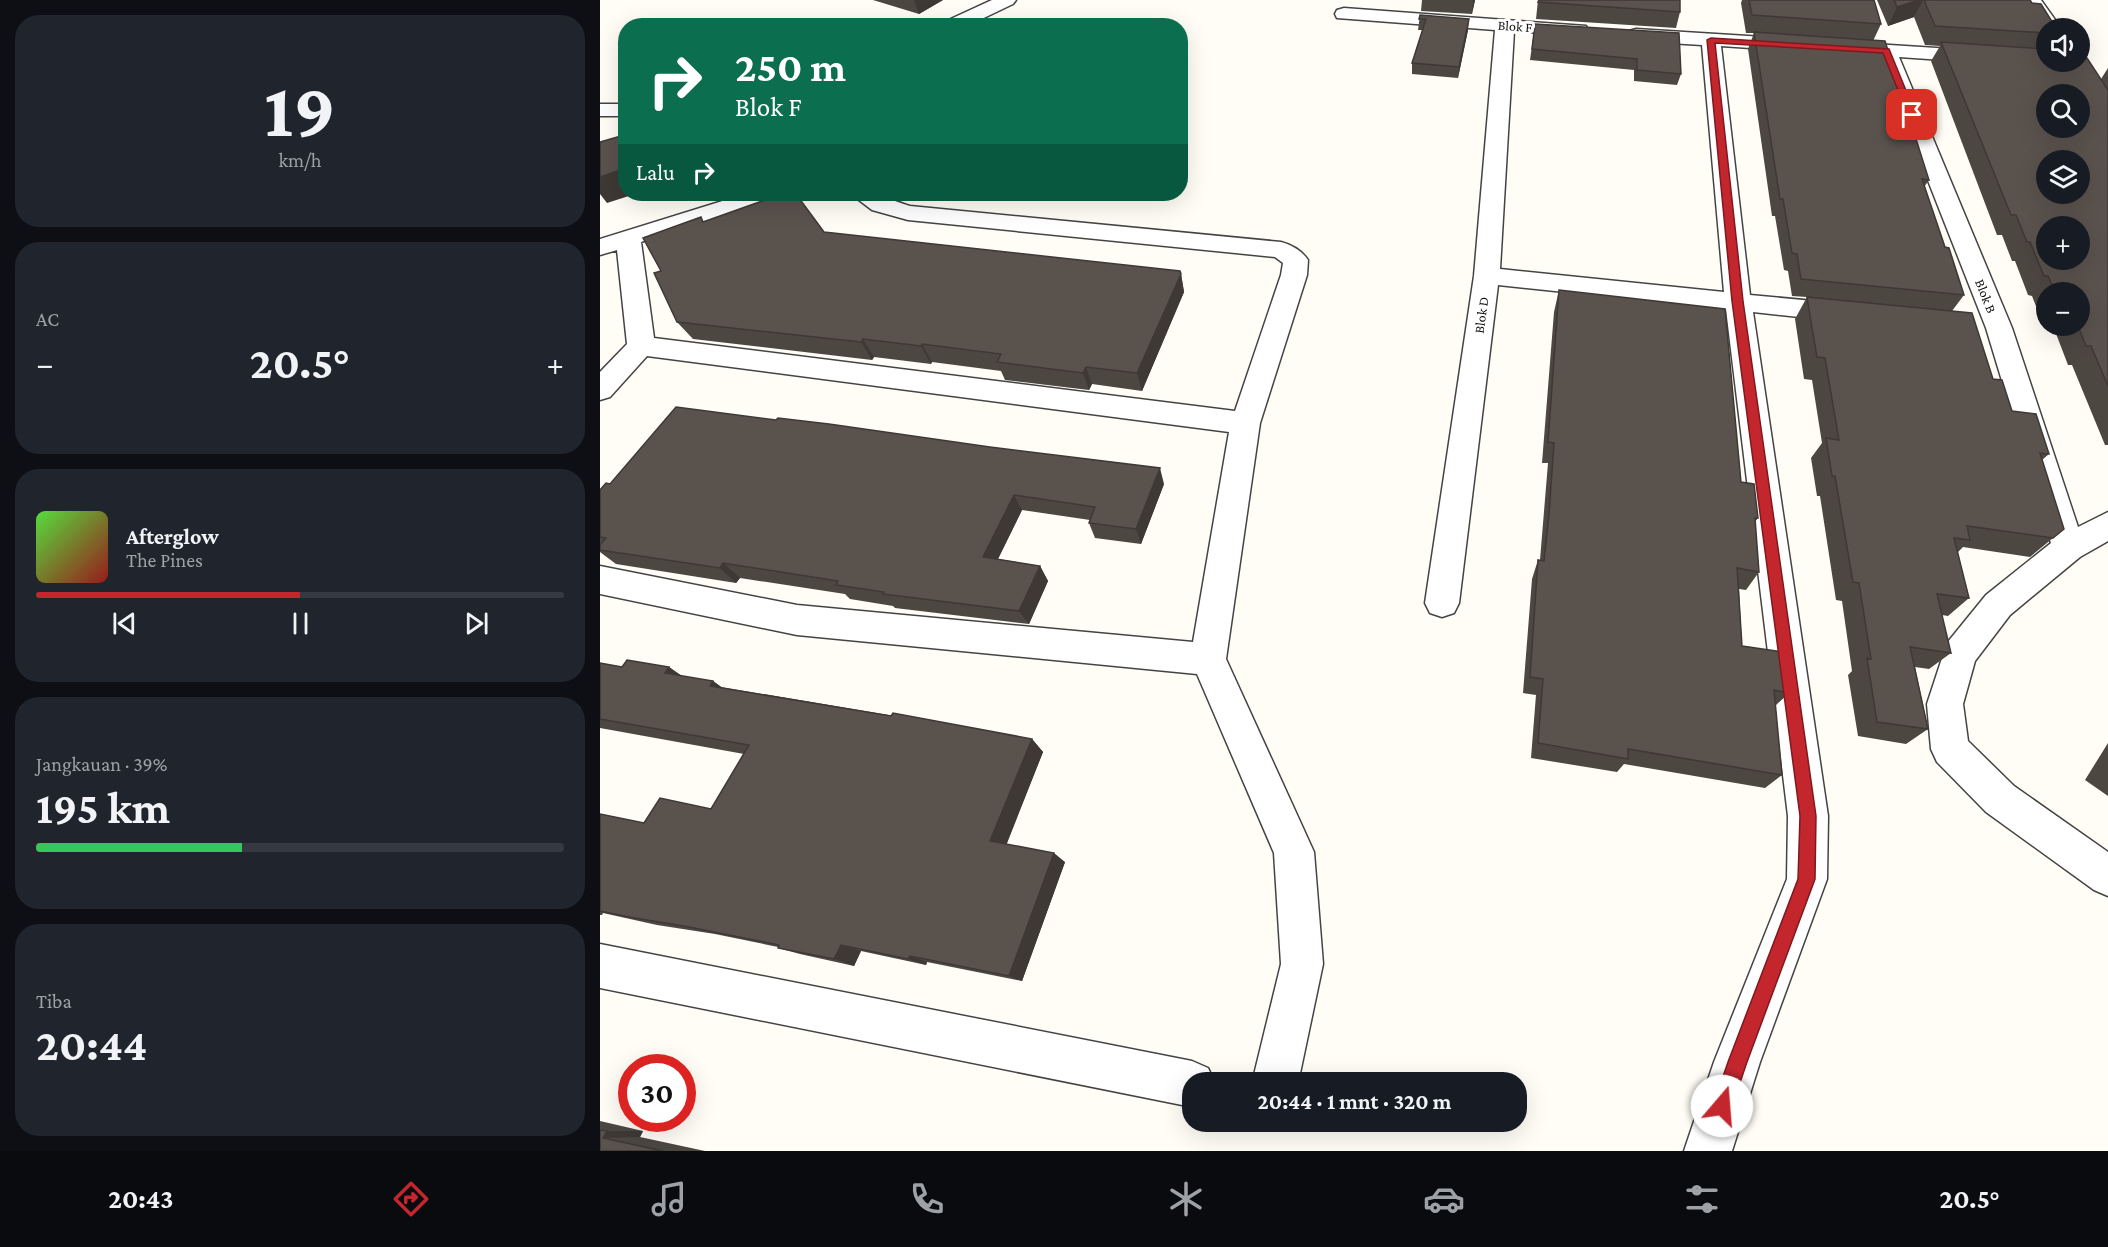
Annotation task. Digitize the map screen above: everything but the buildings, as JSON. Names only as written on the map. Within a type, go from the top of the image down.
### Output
[{"type":"street","points":[[968,18],[1007,0]]},
{"type":"street","points":[[2032,0],[2045,18]]},
{"type":"street","name":"Blok F","points":[[1344,14],[1597,32]]},
{"type":"street","name":"Blok D","points":[[1442,603],[1487,276],[1505,25]]},
{"type":"street","points":[[1620,33],[2036,60]]},
{"type":"street","points":[[1708,1151],[1737,1062],[1807,879],[1808,816],[1737,301],[1711,40]]},
{"type":"street","name":"Blok B","points":[[1886,50],[2069,548]]},
{"type":"street","points":[[600,110],[618,110]]},
{"type":"street","points":[[600,230],[697,201]]},
{"type":"street","points":[[600,247],[745,201]]},
{"type":"street","points":[[873,201],[880,206],[908,213],[1281,250],[1296,260],[1294,275],[1245,423],[1208,659],[1294,852],[1302,964],[1277,1072]]},
{"type":"street","points":[[600,390],[641,346],[628,239]]},
{"type":"street","points":[[1487,276],[1868,315]]},
{"type":"street","points":[[641,346],[1245,423]]},
{"type":"street","points":[[2108,525],[2069,548],[1998,605],[1959,654],[1945,705],[1950,749],[2000,800],[2108,876]]},
{"type":"street","points":[[600,580],[797,620],[1208,659]]},
{"type":"street","points":[[600,966],[1182,1082]]},
{"type":"route","points":[[1722,1106],[1807,879],[1808,816],[1737,301],[1711,40],[1886,50],[1912,115]]}]
